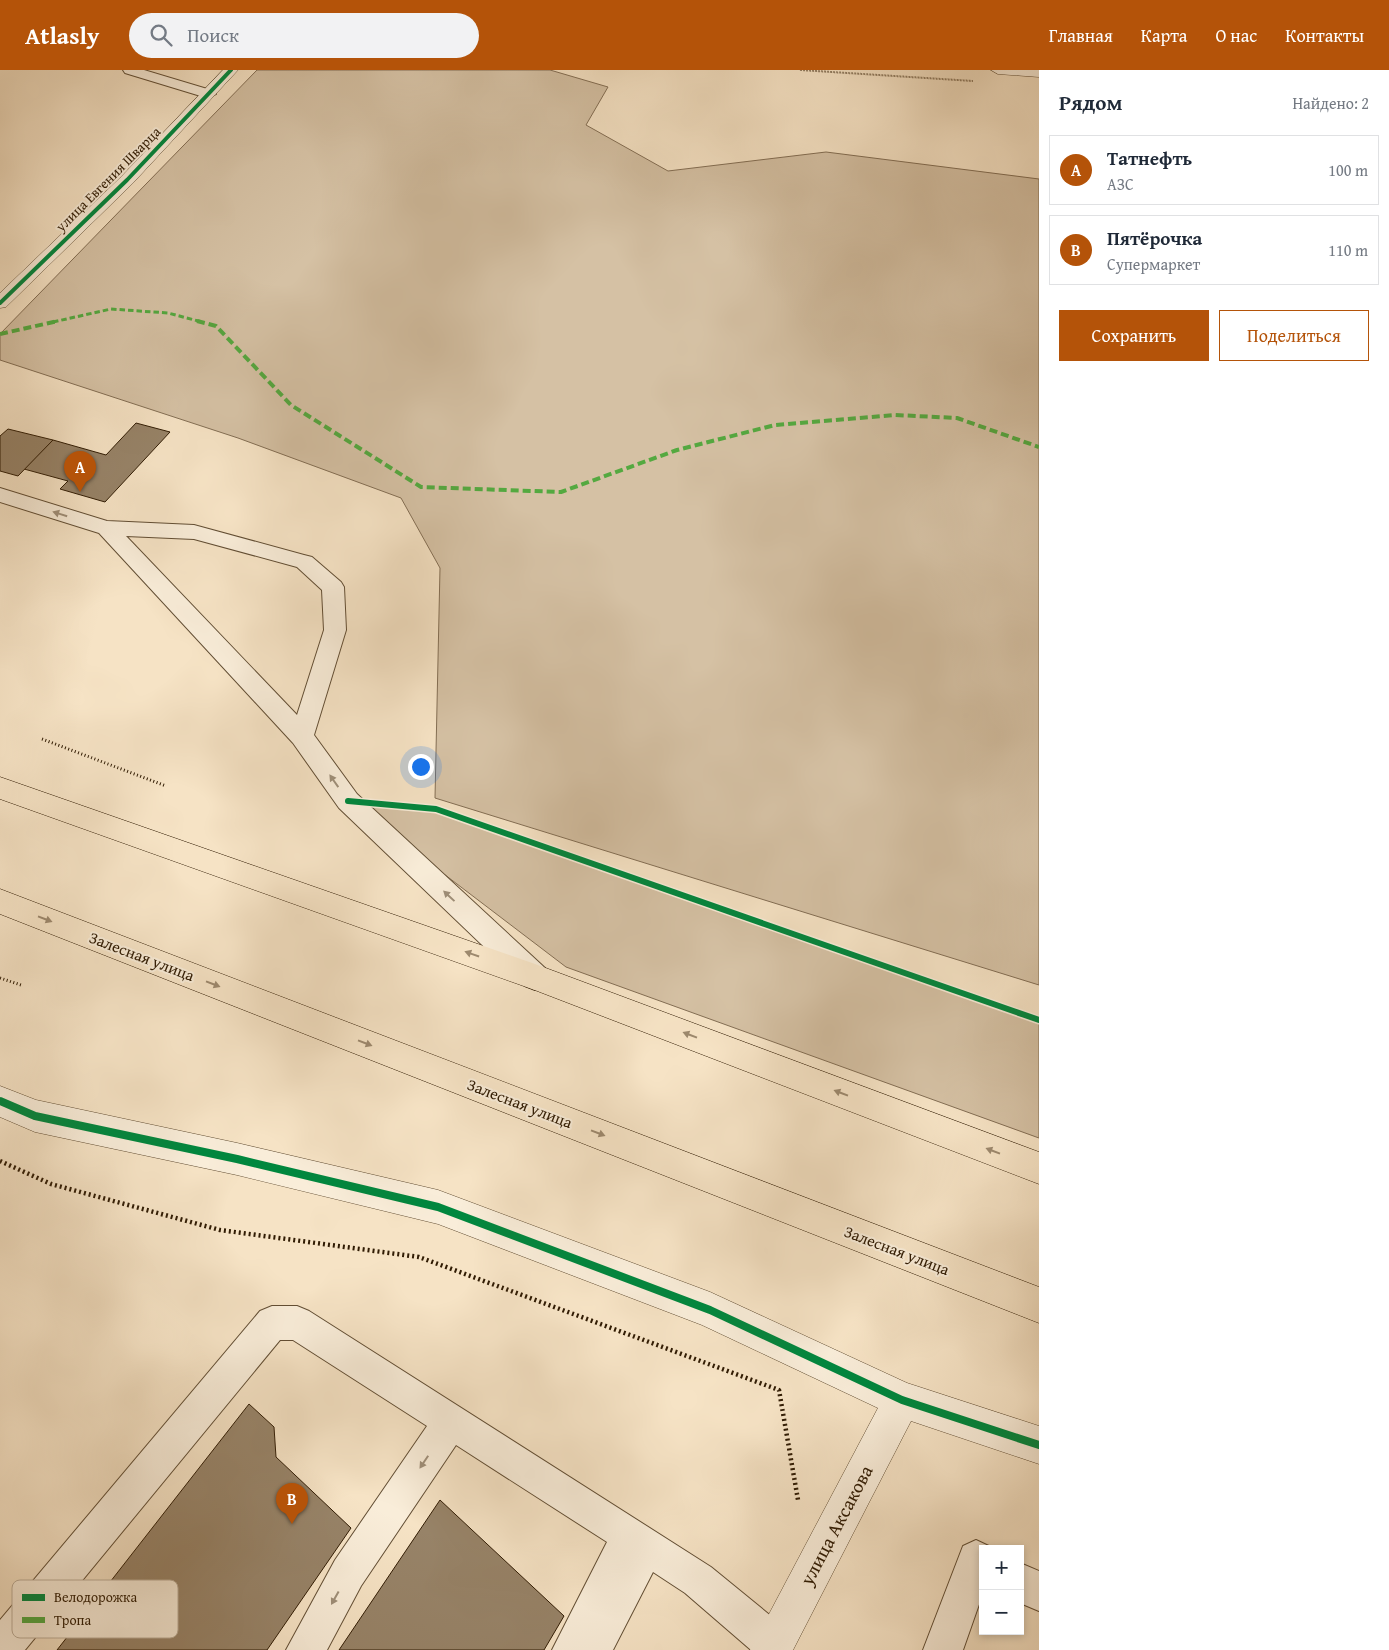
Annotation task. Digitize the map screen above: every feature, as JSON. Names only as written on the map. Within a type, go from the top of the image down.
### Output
[{"type":"main road","points":[[0,788],[535,977],[1039,1168]]},
{"type":"main road","name":"Залесная улица","points":[[0,901],[1039,1305]]},
{"type":"street","name":"улица Евгения Шварца","points":[[0,303],[126,180],[231,70]]},
{"type":"street","points":[[998,70],[1039,73]]},
{"type":"street","points":[[0,1101],[35,1116],[237,1159],[438,1207],[710,1310],[902,1400],[1039,1445]]},
{"type":"street","name":"улица Аксакова","points":[[772,1647],[902,1400]]},
{"type":"lane","points":[[130,70],[209,94]]},
{"type":"lane","points":[[0,495],[106,528],[194,532],[304,562],[333,587],[335,630],[302,736]]},
{"type":"lane","points":[[106,528],[302,736],[348,801],[535,977]]},
{"type":"lane","points":[[58,1580],[272,1323],[297,1323],[698,1580],[772,1647]]},
{"type":"lane","points":[[306,1650],[348,1574],[451,1422]]},
{"type":"lane","points":[[572,1650],[638,1541]]},
{"type":"lane","points":[[592,1650],[638,1541]]},
{"type":"lane","points":[[943,1650],[976,1560],[979,1561]]},
{"type":"lane","points":[[1024,1584],[1039,1592]]},
{"type":"lane","points":[[0,1650],[12,1636]]},
{"type":"path","points":[[800,70],[979,81]]},
{"type":"path","points":[[42,740],[166,786]]},
{"type":"path","points":[[0,978],[21,985]]},
{"type":"path","points":[[0,1161],[50,1184],[220,1230],[419,1256],[779,1390],[798,1500]]},
{"type":"shaded area","points":[[257,70],[550,70],[608,87],[586,125],[668,171],[826,152],[1039,179],[1039,985],[435,798],[440,568],[401,498],[238,438],[0,360],[0,334]]},
{"type":"shaded area","points":[[348,801],[436,809],[1039,1020],[1039,1138],[566,967]]},
{"type":"building","points":[[136,423],[170,432],[105,502],[60,489],[68,481],[24,469],[53,440],[106,455]]},
{"type":"building","points":[[8,429],[53,440],[18,476],[0,471],[0,436]]},
{"type":"building","points":[[249,1404],[274,1427],[276,1457],[351,1528],[267,1650],[57,1650],[66,1638],[178,1638],[178,1580],[112,1580]]},
{"type":"building","points":[[440,1500],[564,1616],[544,1650],[339,1650]]},
{"type":"marked path","points":[[0,334],[111,309],[168,313],[216,326],[291,405],[421,487],[561,492],[677,450],[775,425],[895,415],[957,418],[1039,447]]},
{"type":"cycle path","points":[[0,303],[127,180],[231,70]]},
{"type":"cycle path","points":[[348,801],[436,809],[1039,1020]]},
{"type":"cycle path","points":[[0,1101],[35,1116],[237,1159],[438,1207],[710,1310],[902,1400],[1039,1445]]},
{"type":"place","name":"Татнефть","points":[[80,492]]},
{"type":"place","name":"Пятёрочка","points":[[292,1524]]}]
